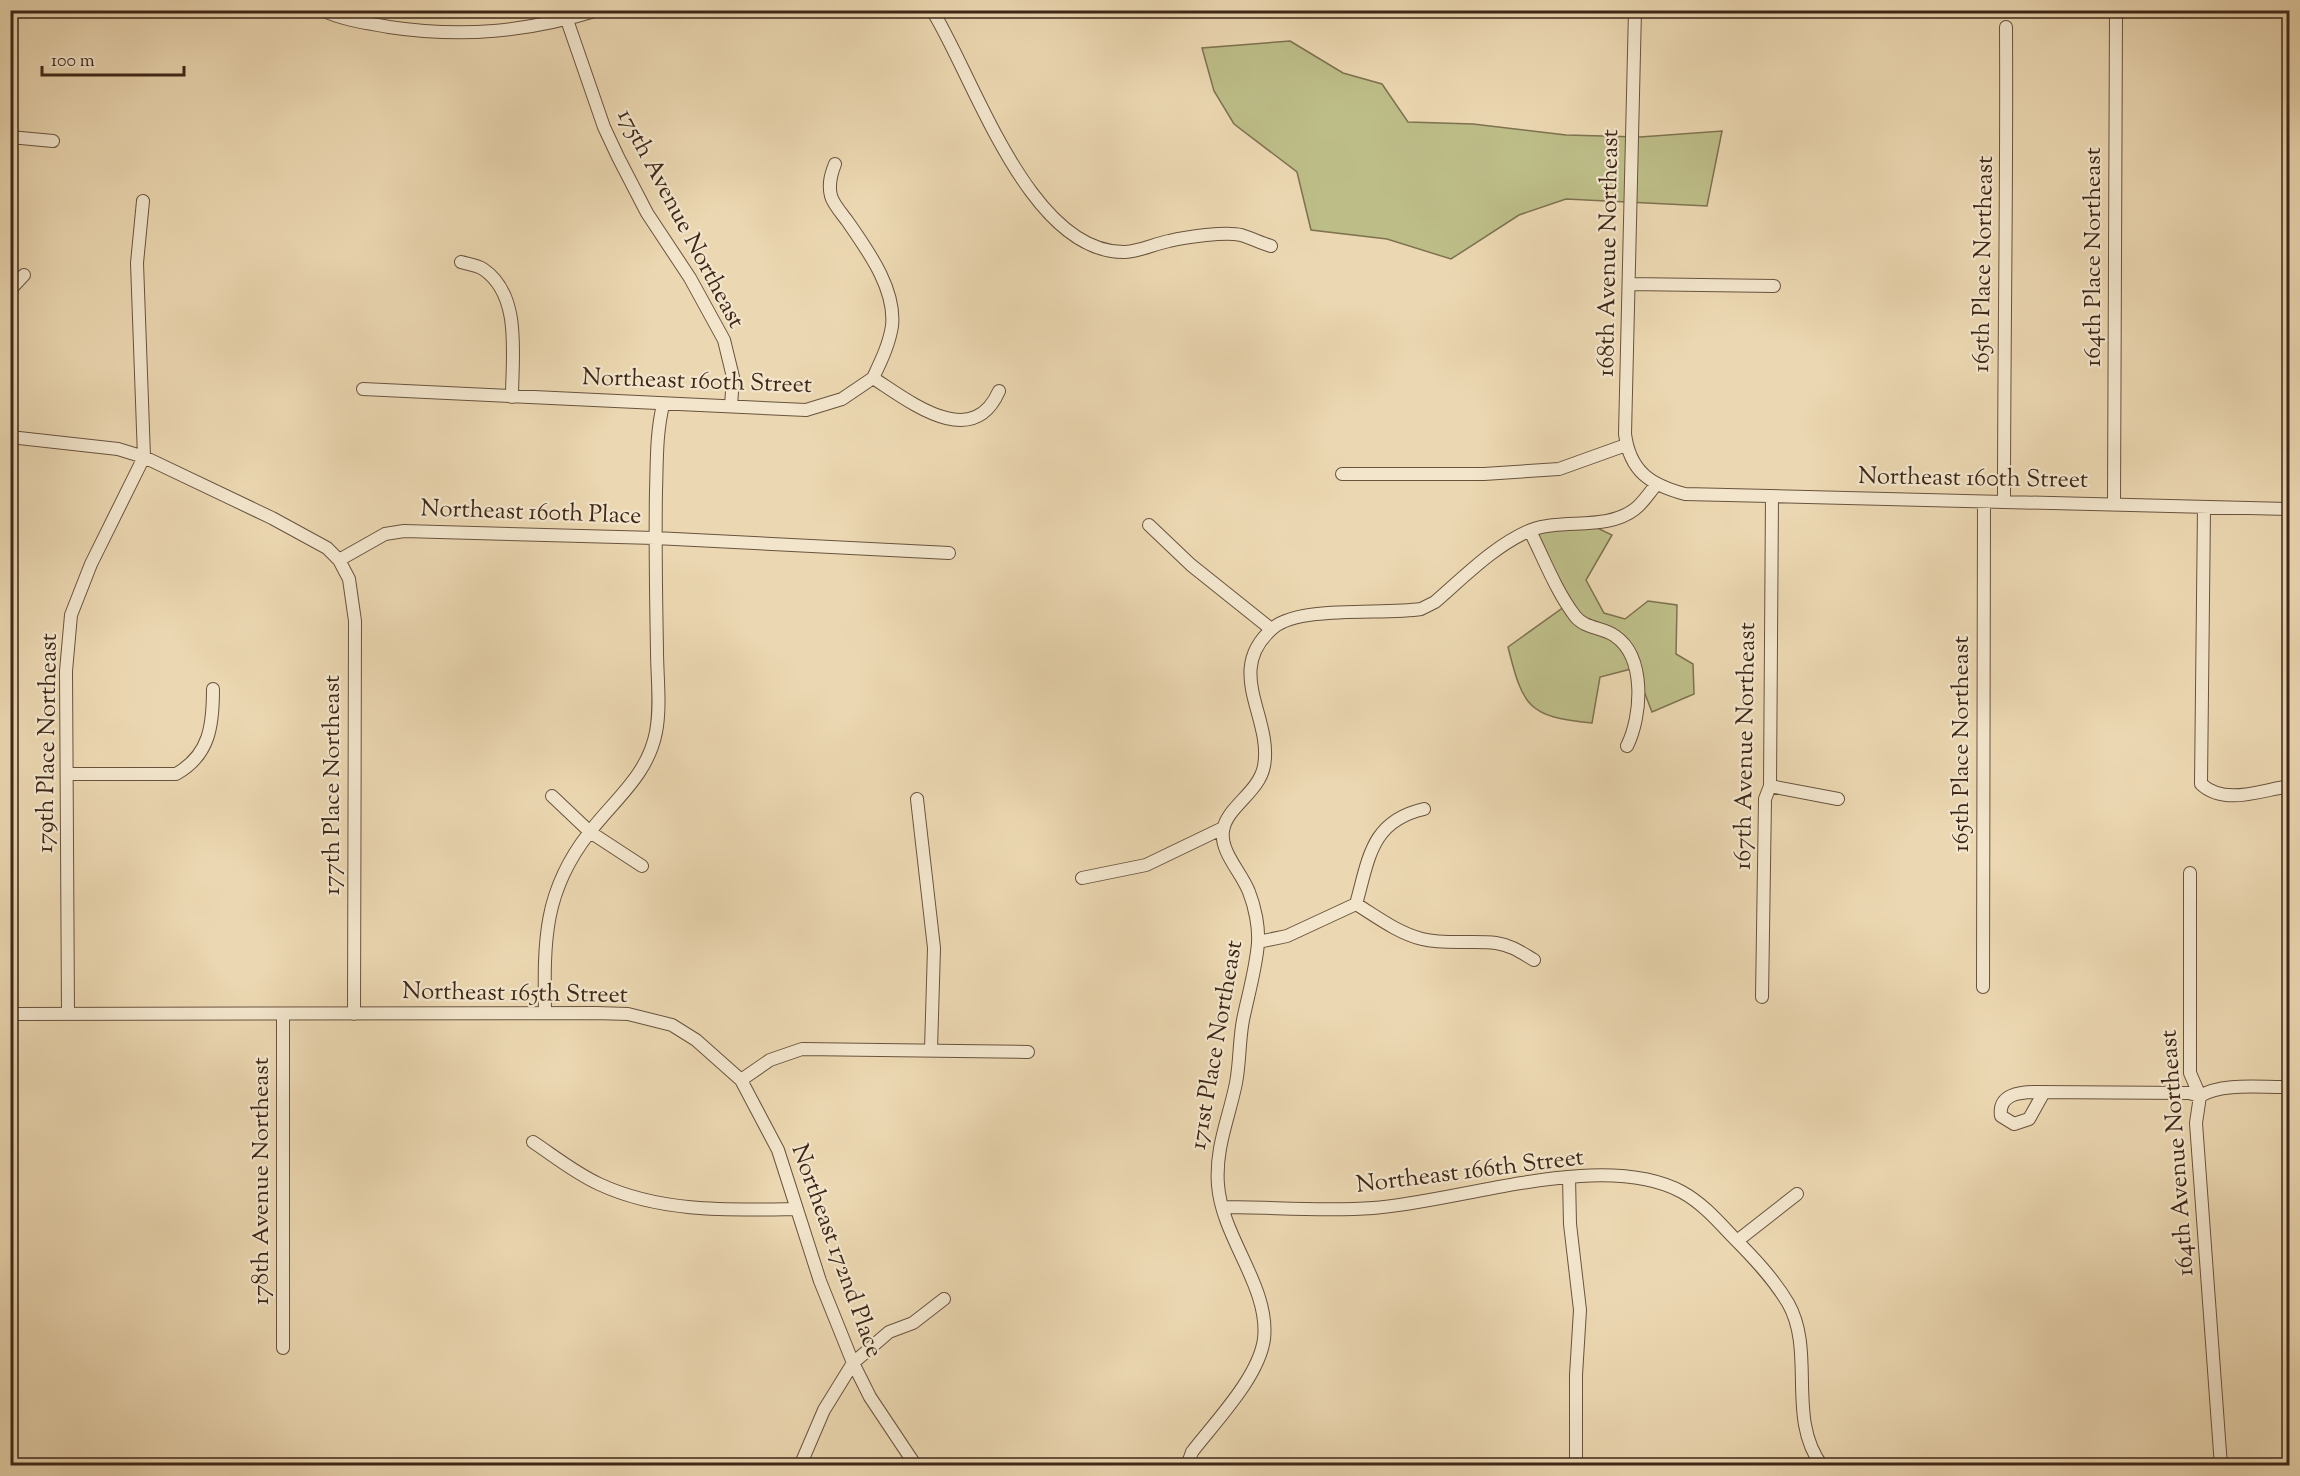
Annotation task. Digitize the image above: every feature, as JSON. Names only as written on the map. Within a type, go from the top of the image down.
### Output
[{"type":"street","points":[[322,10],[362,22],[461,33],[490,33],[567,20],[598,10]]},
{"type":"street","name":"168th Avenue Northeast","points":[[1635,10],[1626,445],[1641,473],[1656,485]]},
{"type":"street","name":"164th Place Northeast","points":[[2114,503],[2116,10]]},
{"type":"street","points":[[933,11],[1013,168],[1036,197],[1069,231],[1086,243],[1107,251],[1146,249],[1168,241],[1239,234],[1271,246]]},
{"type":"street","name":"175th Avenue Northeast","points":[[567,20],[604,127],[618,157],[647,213],[690,278],[724,340],[733,376],[731,406]]},
{"type":"street","name":"165th Place Northeast","points":[[2004,501],[2007,246],[2006,27]]},
{"type":"street","points":[[10,137],[53,141]]},
{"type":"street","points":[[835,164],[830,178],[831,197],[863,244],[883,280],[891,306],[892,325],[888,345],[873,378],[926,412],[946,419],[965,419],[981,414],[992,406],[999,391]]},
{"type":"street","name":"179th Place Northeast","points":[[68,1013],[66,671],[71,615],[91,564],[144,457],[137,263],[142,201]]},
{"type":"street","points":[[461,262],[481,267],[494,278],[509,304],[512,396]]},
{"type":"street","points":[[10,290],[24,275]]},
{"type":"street","points":[[1630,284],[1774,286]]},
{"type":"street","name":"Northeast 160th Street","points":[[363,389],[806,410],[842,399],[873,378]]},
{"type":"street","points":[[545,1013],[544,944],[550,910],[567,865],[590,832],[617,803],[644,766],[657,730],[658,428],[663,405]]},
{"type":"street","points":[[10,437],[118,449],[144,457],[272,518],[327,548],[339,560]]},
{"type":"street","points":[[1342,474],[1484,474],[1559,469],[1626,445]]},
{"type":"street","points":[[1082,878],[1146,865],[1223,828],[1230,815],[1259,782],[1266,751],[1251,688],[1250,668],[1254,653],[1271,629],[1294,617],[1421,609],[1435,602],[1509,543],[1530,531],[1551,524],[1602,521],[1621,516],[1634,510],[1656,485]]},
{"type":"street","name":"Northeast 160th Street","points":[[1656,485],[1685,494],[2289,509]]},
{"type":"street","name":"167th Avenue Northeast","points":[[1762,997],[1765,799],[1770,786],[1772,496]]},
{"type":"street","name":"165th Place Northeast","points":[[1983,987],[1984,502]]},
{"type":"street","points":[[2204,507],[2202,784],[2210,792],[2222,795],[2237,795],[2289,786]]},
{"type":"street","points":[[1149,525],[1191,565],[1271,629]]},
{"type":"street","name":"Northeast 160th Place","points":[[339,560],[385,534],[404,531],[656,538],[949,553]]},
{"type":"street","points":[[1530,531],[1553,579],[1576,616],[1585,624],[1613,634],[1628,646],[1635,662],[1637,688],[1635,730],[1627,746]]},
{"type":"street","name":"177th Place Northeast","points":[[339,560],[349,579],[355,621],[354,1014]]},
{"type":"street","points":[[68,774],[176,774],[188,767],[207,743],[213,720],[213,689]]},
{"type":"street","points":[[1770,786],[1838,799]]},
{"type":"street","points":[[552,796],[590,832],[642,866]]},
{"type":"street","points":[[917,799],[934,948],[931,1050]]},
{"type":"street","points":[[1258,942],[1287,936],[1356,904],[1368,861],[1381,834],[1389,823],[1403,814],[1424,809]]},
{"type":"street","name":"171st Place Northeast","points":[[1186,1466],[1191,1452],[1244,1383],[1259,1356],[1264,1324],[1260,1301],[1234,1243],[1223,1207],[1217,1171],[1220,1142],[1236,1083],[1242,1023],[1258,942],[1254,906],[1223,841],[1223,828]]},
{"type":"street","name":"164th Avenue Northeast","points":[[2190,873],[2190,1073],[2200,1096],[2196,1123],[2221,1466]]},
{"type":"street","points":[[1356,904],[1397,930],[1420,939],[1446,943],[1496,943],[1515,948],[1534,960]]},
{"type":"street","name":"Northeast 165th Street","points":[[10,1014],[628,1014],[672,1025],[696,1040],[741,1080]]},
{"type":"street","name":"178th Avenue Northeast","points":[[282,1348],[283,1014]]},
{"type":"street","points":[[741,1080],[770,1060],[802,1049],[1028,1052]]},
{"type":"street","name":"Northeast 172nd Place","points":[[741,1080],[778,1150],[820,1281],[853,1363],[870,1396],[916,1466]]},
{"type":"street","points":[[2044,1092],[2189,1093],[2200,1096],[2209,1091],[2222,1089],[2289,1087]]},
{"type":"street","points":[[533,1142],[598,1184],[637,1198],[670,1206],[732,1210],[796,1209]]},
{"type":"street","name":"Northeast 166th Street","points":[[1223,1207],[1373,1208],[1569,1177],[1612,1176],[1656,1181],[1681,1192],[1702,1205],[1737,1241]]},
{"type":"street","points":[[1569,1177],[1570,1224],[1580,1310],[1576,1375],[1576,1466]]},
{"type":"street","points":[[1797,1194],[1737,1241],[1770,1276],[1789,1306],[1796,1323],[1807,1434],[1822,1466]]},
{"type":"street","points":[[800,1466],[824,1410],[853,1363],[889,1332],[913,1323],[944,1299]]},
{"type":"green space","points":[[1290,41],[1343,73],[1382,84],[1408,122],[1473,124],[1566,135],[1640,137],[1722,131],[1707,206],[1566,199],[1519,215],[1451,259],[1387,239],[1311,230],[1297,172],[1234,124],[1214,91],[1202,48]]},
{"type":"green space","points":[[1585,522],[1612,535],[1586,580],[1604,613],[1625,619],[1648,601],[1677,605],[1676,654],[1693,664],[1694,694],[1652,712],[1635,668],[1600,677],[1592,723],[1554,717],[1541,712],[1524,696],[1508,647],[1568,604],[1530,531]]}]
